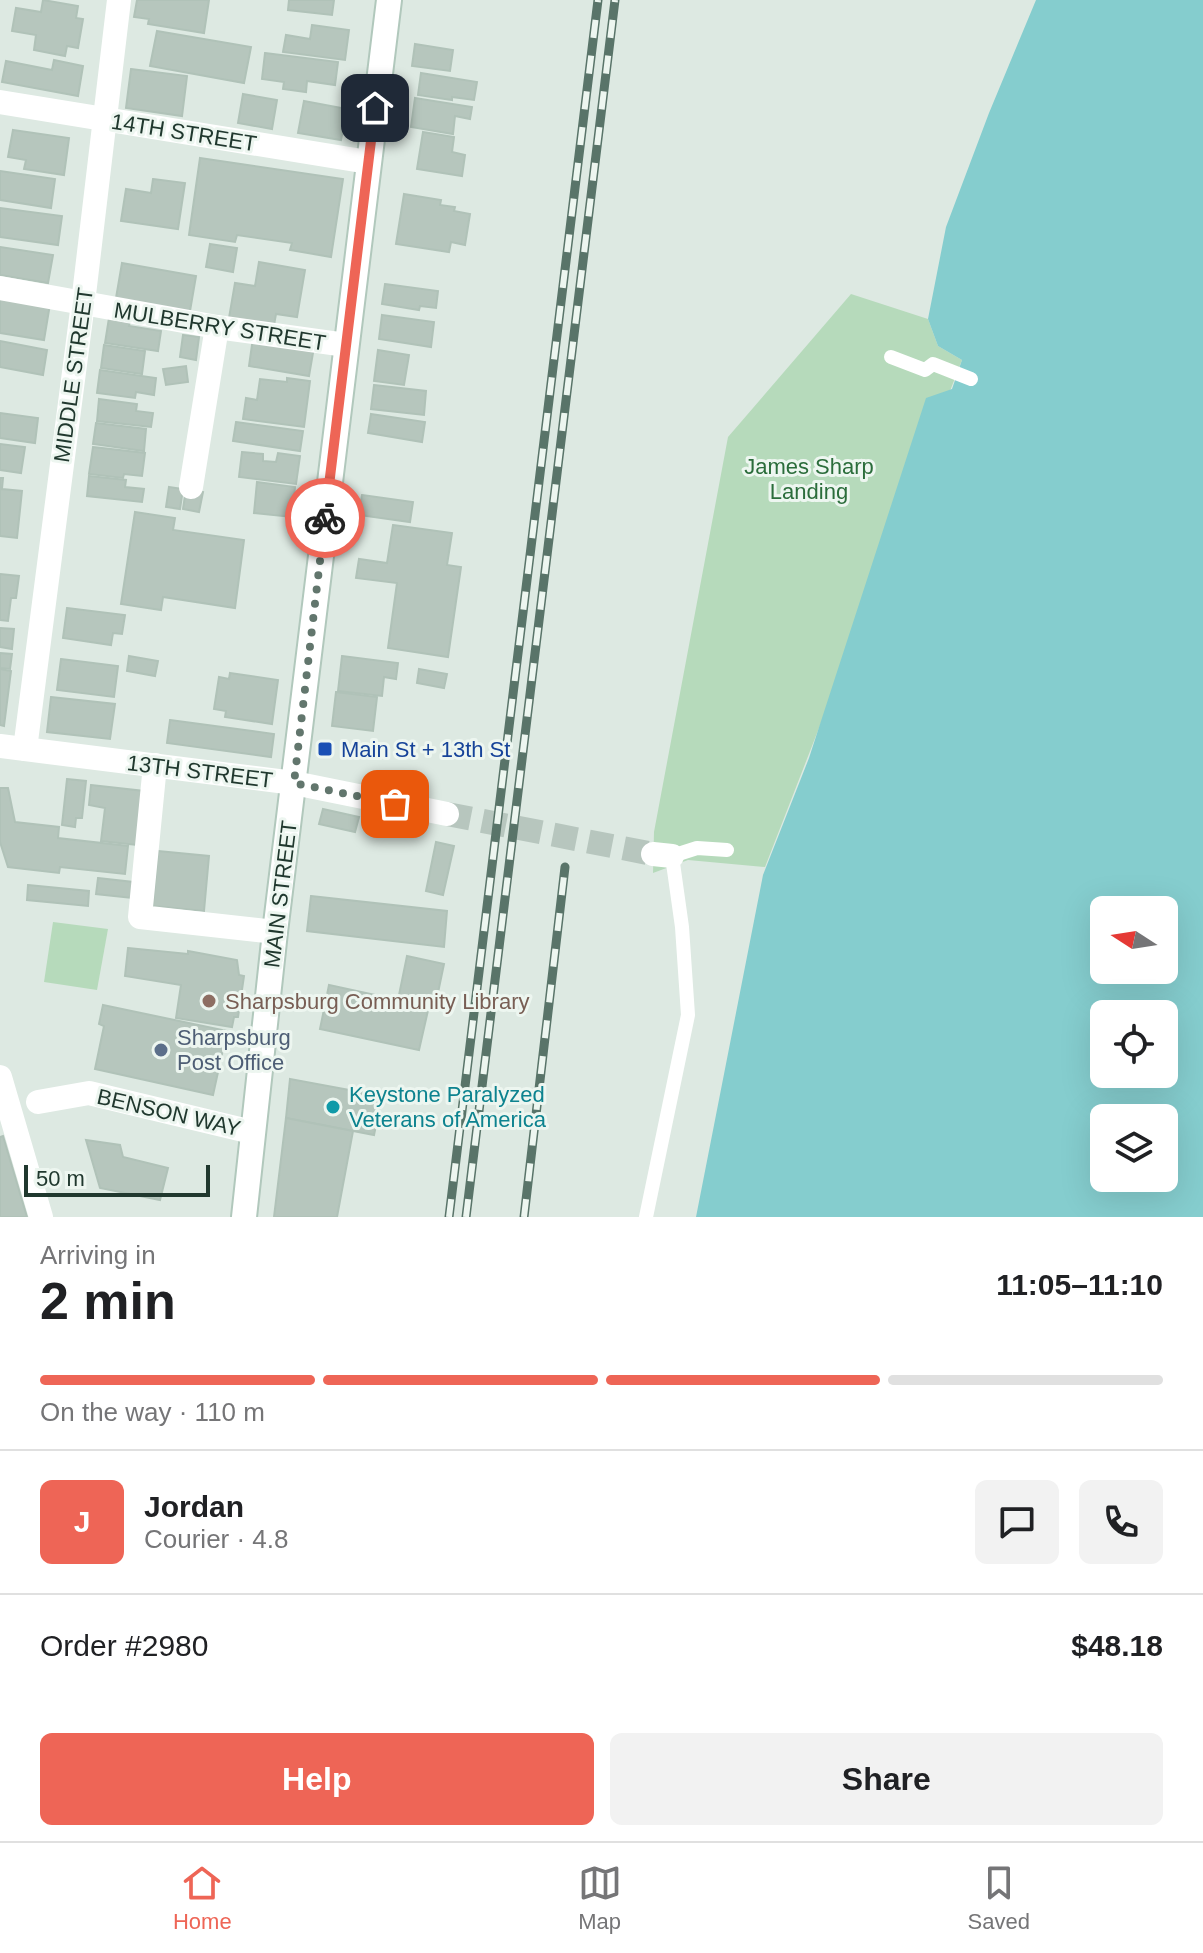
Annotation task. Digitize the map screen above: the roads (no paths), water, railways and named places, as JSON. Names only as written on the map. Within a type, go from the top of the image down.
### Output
[{"type":"street","name":"MIDDLE STREET","points":[[25,749],[119,0]]},
{"type":"street","name":"MAIN STREET","points":[[244,1217],[275,932],[389,0]]},
{"type":"street","name":"14TH STREET","points":[[0,102],[368,162]]},
{"type":"street","name":"MULBERRY STREET","points":[[0,288],[217,327],[346,345]]},
{"type":"street","points":[[191,487],[217,327]]},
{"type":"street","name":"13TH STREET","points":[[0,746],[294,783],[447,814]]},
{"type":"street","points":[[155,765],[140,917],[275,932]]},
{"type":"street","points":[[0,1077],[41,1217]]},
{"type":"street","name":"BENSON WAY","points":[[38,1102],[89,1093],[252,1132]]},
{"type":"lane","points":[[891,357],[925,370],[933,364],[971,379]]},
{"type":"lane","points":[[646,1217],[688,1015],[682,927],[663,855],[697,848],[727,850]]},
{"type":"water","points":[[1036,0],[1203,0],[1203,1217],[696,1217],[763,875],[809,758],[926,398],[952,389],[962,360],[938,346],[928,319],[946,227]]},
{"type":"tunnel","points":[[447,814],[653,854]]},
{"type":"railway","points":[[449,1217],[598,0]]},
{"type":"railway","points":[[466,1217],[615,0]]},
{"type":"railway","points":[[524,1217],[565,867]]},
{"type":"place","name":"Main St + 13th St","points":[[325,749]]},
{"type":"place","name":"Sharpsburg Community Library","points":[[209,1001]]},
{"type":"place","name":"Sharpsburg Post Office","points":[[161,1050]]},
{"type":"place","name":"Keystone Paralyzed Veterans of America","points":[[333,1107]]},
{"type":"park label","name":"James Sharp Landing","points":[[809,478]]}]
